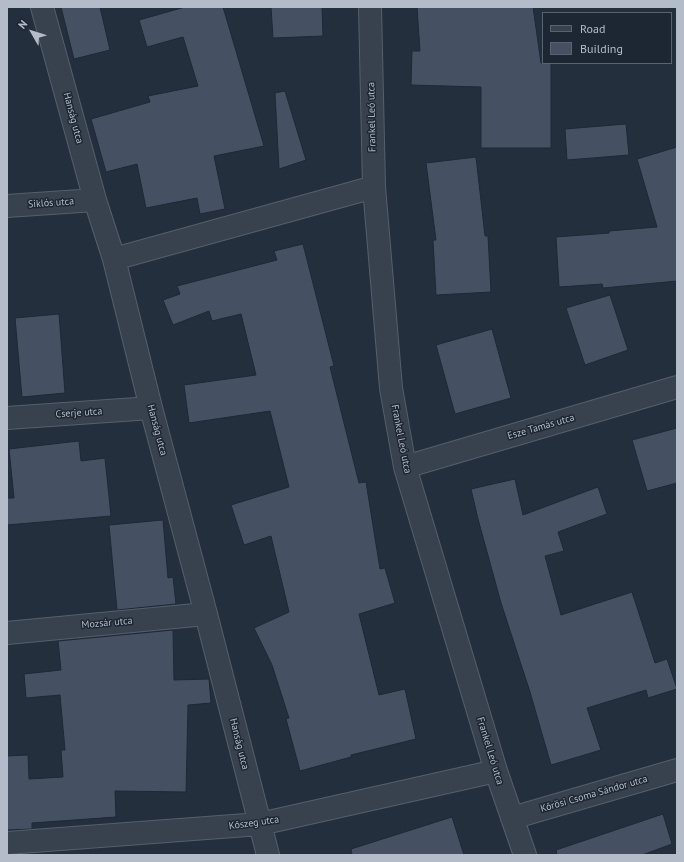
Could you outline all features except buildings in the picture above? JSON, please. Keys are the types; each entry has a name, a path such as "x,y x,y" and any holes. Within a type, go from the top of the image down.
{"street":[{"name":"Hanság utca","path":"42,7 95,200 114,259 151,408 268,855"},
{"name":"Frankel Leó utca","path":"370,7 374,186 391,388 405,467 496,771 525,855"},
{"path":"114,259 374,186"},
{"name":"Siklós utca","path":"7,206 95,200"},
{"name":"Esze Tamás utca","path":"405,467 677,387"},
{"name":"Cserje utca","path":"7,418 151,408"},
{"name":"Mozsár utca","path":"7,633 206,614"},
{"name":"Kőrösi Csoma Sándor utca","path":"512,818 677,770"},
{"name":"Kőszeg utca","path":"7,843 260,824 496,771"}]}
